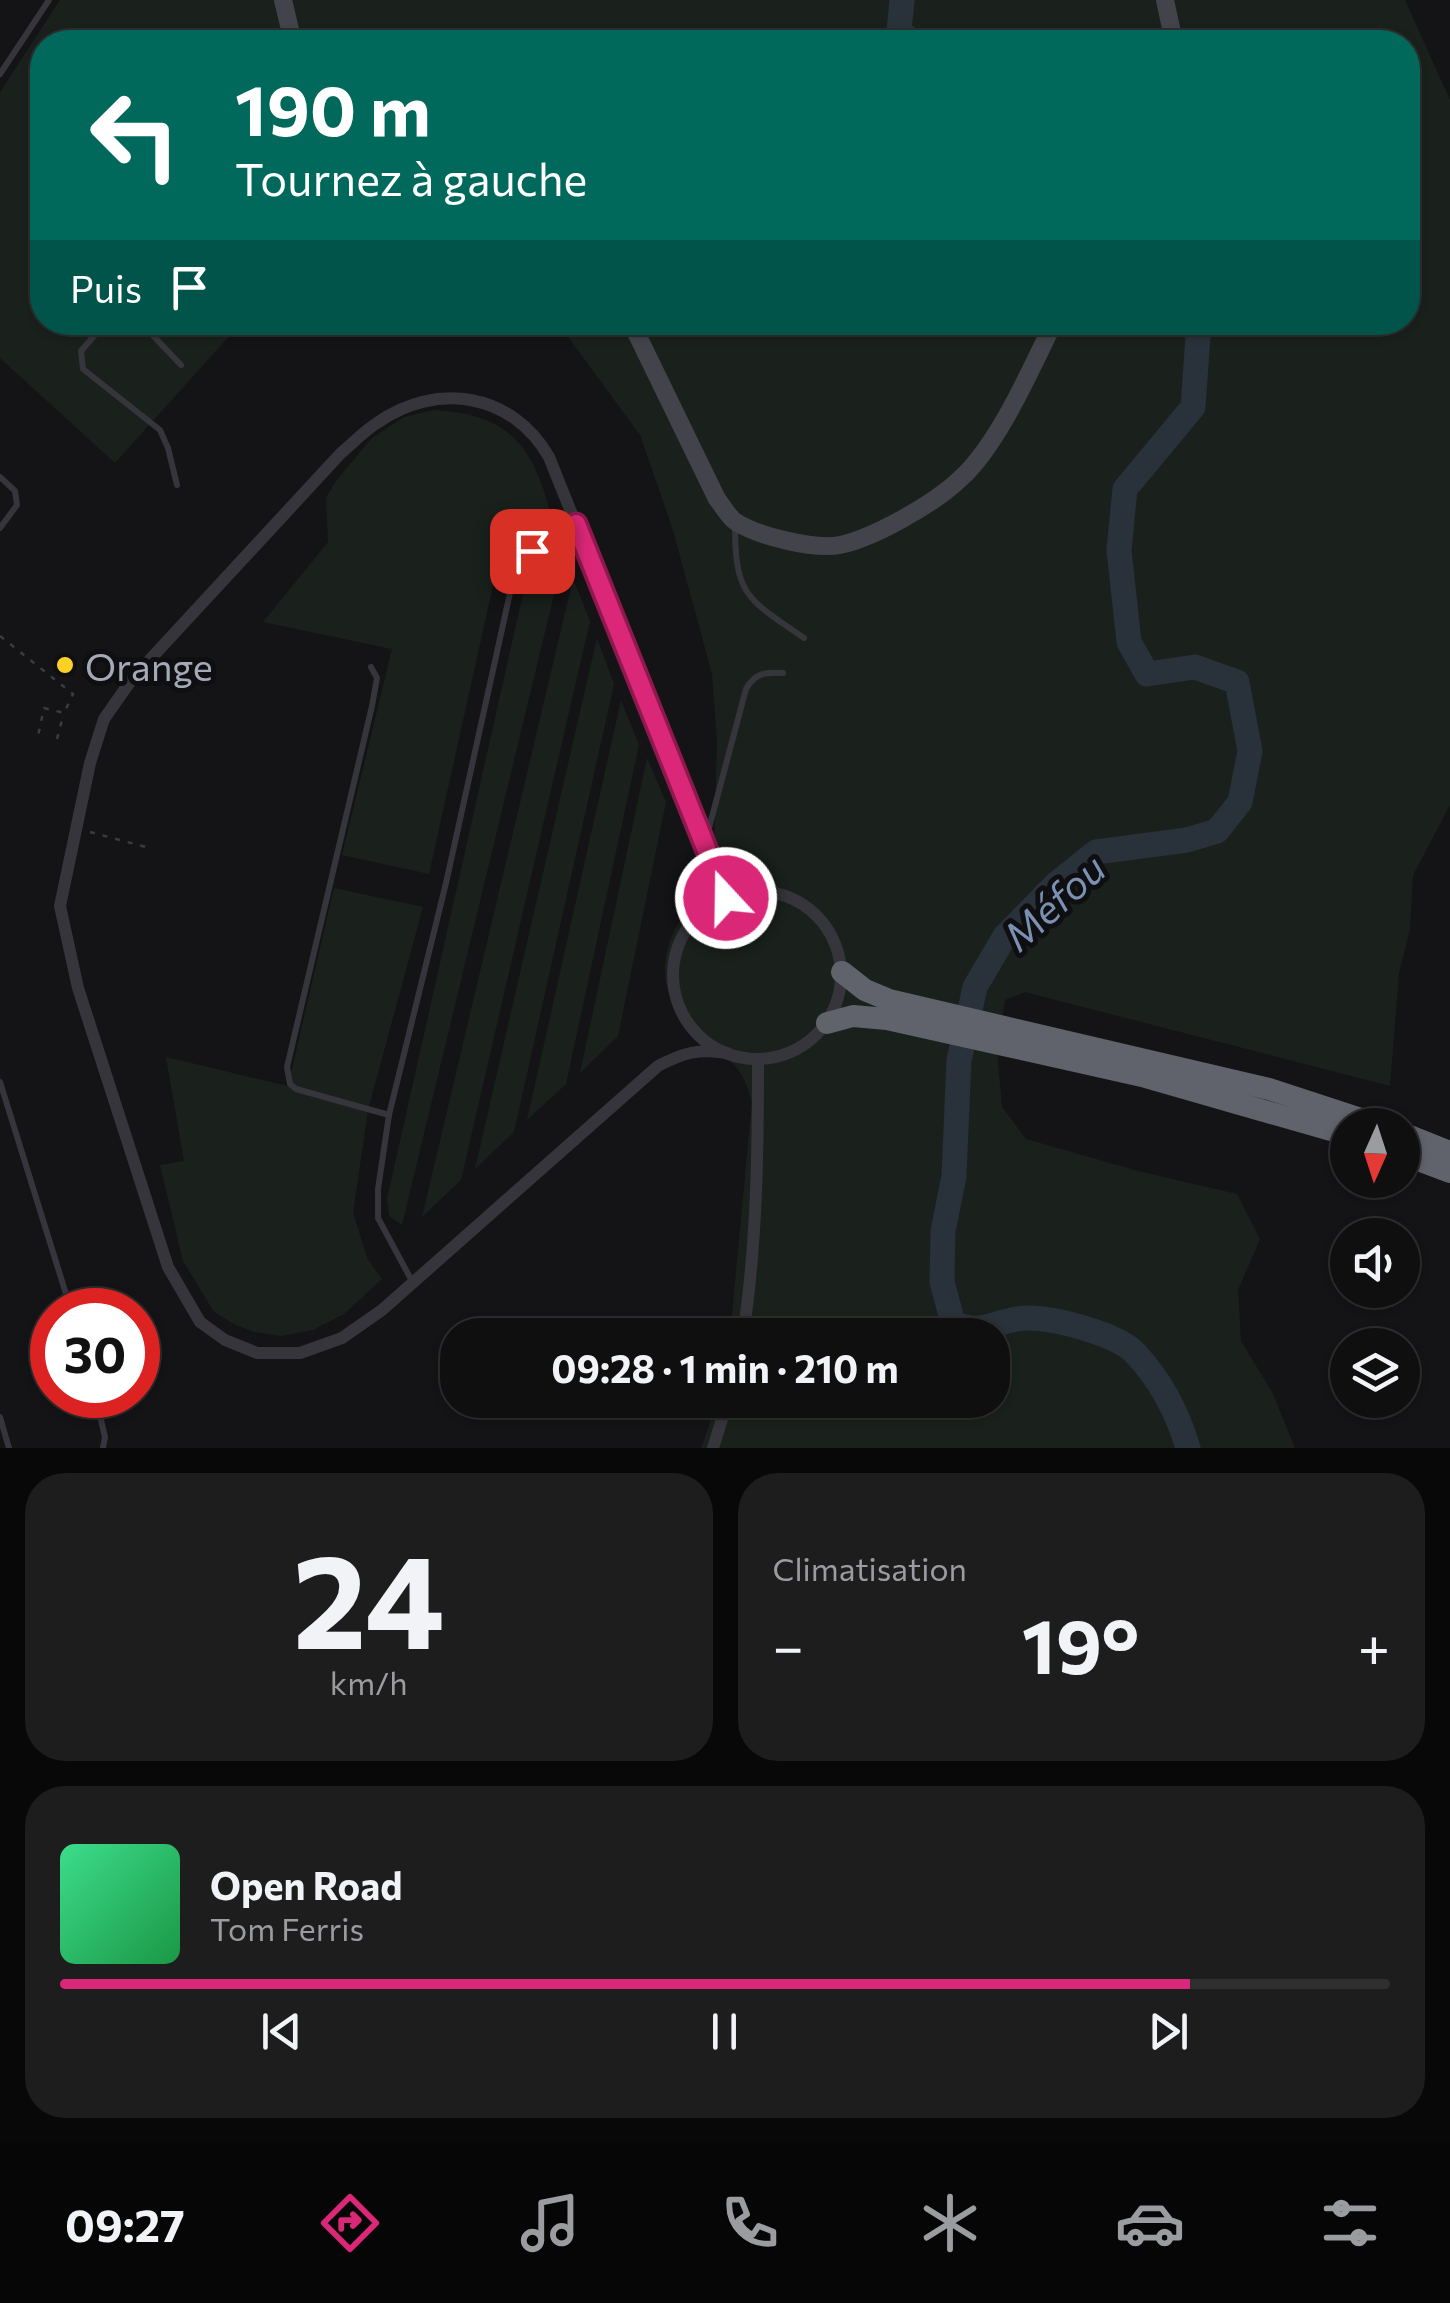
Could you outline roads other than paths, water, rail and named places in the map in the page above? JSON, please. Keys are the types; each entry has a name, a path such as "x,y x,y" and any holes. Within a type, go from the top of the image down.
{"highway":[{"path":"842,972 888,1010"},
{"path":"827,1023 888,1010 1269,1090 1330,1109"},
{"path":"1058,1048 1330,1130"},
{"path":"1420,1140 1450,1152"},
{"path":"1420,1161 1450,1172"}],"main road":[{"path":"283,0 290,30"},
{"path":"1165,0 1171,30"},
{"path":"637,335 717,499 734,522 790,542 838,545 872,533 939,496 961,479 981,455 1047,335"}],"street":[{"path":"726,898 540,440 511,413 489,403 445,397 426,400 377,422 341,453 132,680 104,719 74,827 60,906 78,988 168,1266 200,1322 224,1340 257,1353 300,1354 342,1338 382,1310 658,1066 703,1049 758,1059 804,1045 827,1023 838,999 842,972 838,948 826,926 810,908 788,896 764,891 740,892 726,898 705,909 678,944 673,973 678,1002 692,1028 727,1053"},
{"path":"746,1318 757,1194 758,1059"},
{"path":"713,1448 722,1418"}],"lane":[{"path":"0,74 49,0"},
{"path":"95,335 82,351 83,369 160,430 177,485"},
{"path":"153,335 182,365"},
{"path":"0,478 15,492 16,505 0,528"},
{"path":"734,522 735,562 747,593 804,638"},
{"path":"413,1283 378,1218 378,1189 389,1115 450,865 512,584 532,551 545,539 576,524"},
{"path":"370,667 378,678 287,1067 290,1084 296,1089 389,1115"},
{"path":"705,844 746,689 752,678 766,672 783,673"},
{"path":"0,1082 64,1288"},
{"path":"0,1417 9,1448"},
{"path":"100,1418 103,1448"}],"waterway":[{"name":"Méfou","path":"899,30 902,0"},
{"name":"Méfou","path":"1188,1448 1160,1386 1127,1347 1085,1328 1040,1319 964,1327 953,1323 942,1282 943,1231 954,1176 959,1060 975,987 1005,936 1056,884 1096,852 1187,840 1217,831 1240,802 1250,751 1237,682 1195,667 1147,674 1129,642 1119,550 1125,489 1193,407 1198,335"}],"place":[{"name":"Orange","path":"65,665"}]}
